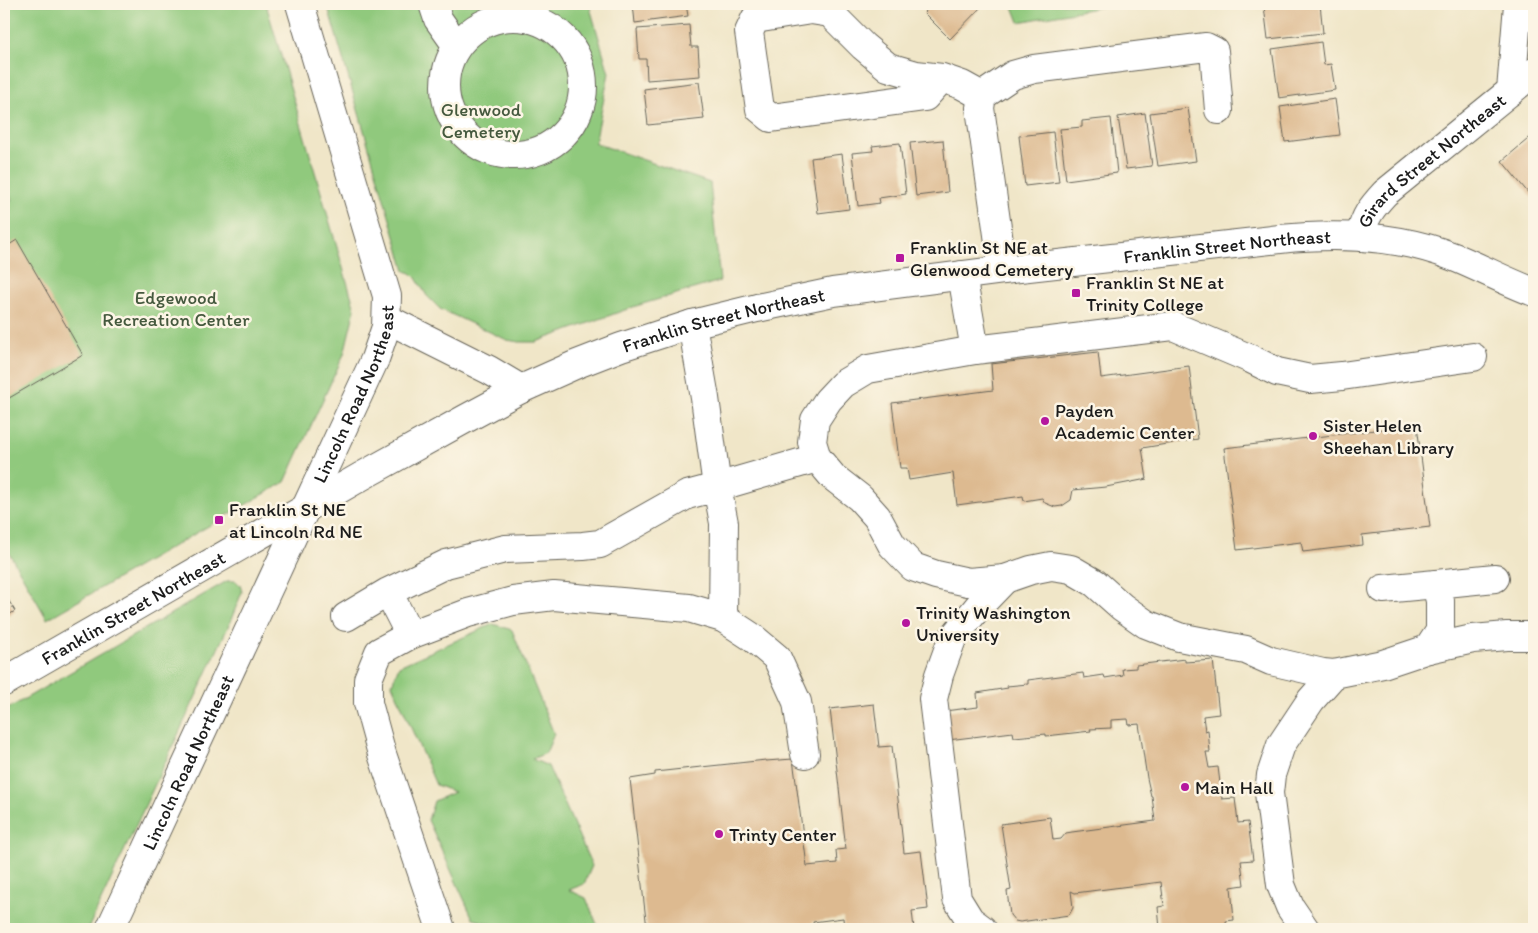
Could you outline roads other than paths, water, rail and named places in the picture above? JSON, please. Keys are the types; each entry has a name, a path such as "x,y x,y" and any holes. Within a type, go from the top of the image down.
{"street":[{"name":"Lincoln Road Northeast","path":"110,929 379,351 387,319 387,296 300,4"},
{"path":"433,4 438,19 457,46"},
{"path":"1511,92 1518,4"},
{"path":"942,78 925,97 771,118 760,109 749,32 755,19 810,10 830,13 863,46 888,66 916,75 942,78 962,85 982,96"},
{"path":"549,14 579,61 584,84 580,108 569,129 552,145 529,154 505,156 482,149 463,135 450,115 444,92 446,68 457,46 471,31 488,21 508,17 529,18 549,14"},
{"path":"1003,270 980,108 982,96 1013,75 1034,69 1206,46 1214,51 1220,110"},
{"name":"Girard Street Northeast","path":"1360,236 1366,217 1385,193 1534,72"},
{"name":"Franklin Street Northeast","path":"4,682 362,476 521,389 577,364 692,324 833,292 1003,270 1320,236 1360,236 1393,240 1433,250 1453,256 1528,294"},
{"path":"962,275 975,350"},
{"path":"387,319 489,370 521,389"},
{"path":"692,324 724,523 723,618"},
{"path":"1473,357 1310,379 1277,372 1252,359 1174,326 975,350 868,369 843,384 828,400 815,420 812,442 817,458 833,477 860,498 872,511 892,545 913,567 936,575 968,582 1005,579 1031,570 1051,566 1071,569 1095,583 1122,607 1146,624 1179,638 1246,650 1271,661 1322,673 1334,674 1382,664 1428,648 1473,639 1534,636"},
{"path":"346,617 388,592 446,564 504,549 600,544 687,495 817,458"},
{"path":"1383,589 1495,578"},
{"path":"982,929 970,920 957,899 934,699 939,675 952,639 978,607 1005,579"},
{"path":"1428,648 1440,631 1440,601 1436,584"},
{"path":"388,592 410,635"},
{"path":"441,929 382,754 368,703 368,679 379,652 410,635 468,613 513,601 554,596 689,608 723,618 752,637 778,658 797,702 805,754"},
{"path":"1305,929 1290,907 1281,885 1268,793 1281,745 1311,700 1334,674"}],"place":[{"name":"Franklin St NE at Glenwood Cemetery","path":"900,258"},
{"name":"Franklin St NE at Trinity College","path":"1076,293"},
{"name":"Payden Academic Center","path":"1045,421"},
{"name":"Sister Helen Sheehan Library","path":"1313,436"},
{"name":"Franklin St NE at Lincoln Rd NE","path":"219,520"},
{"name":"Trinity Washington University","path":"906,623"},
{"name":"Main Hall","path":"1185,787"},
{"name":"Trinty Center","path":"719,834"}],"park label":[{"name":"Glenwood Cemetery","path":"481,120"},
{"name":"Edgewood Recreation Center","path":"176,308"}]}
